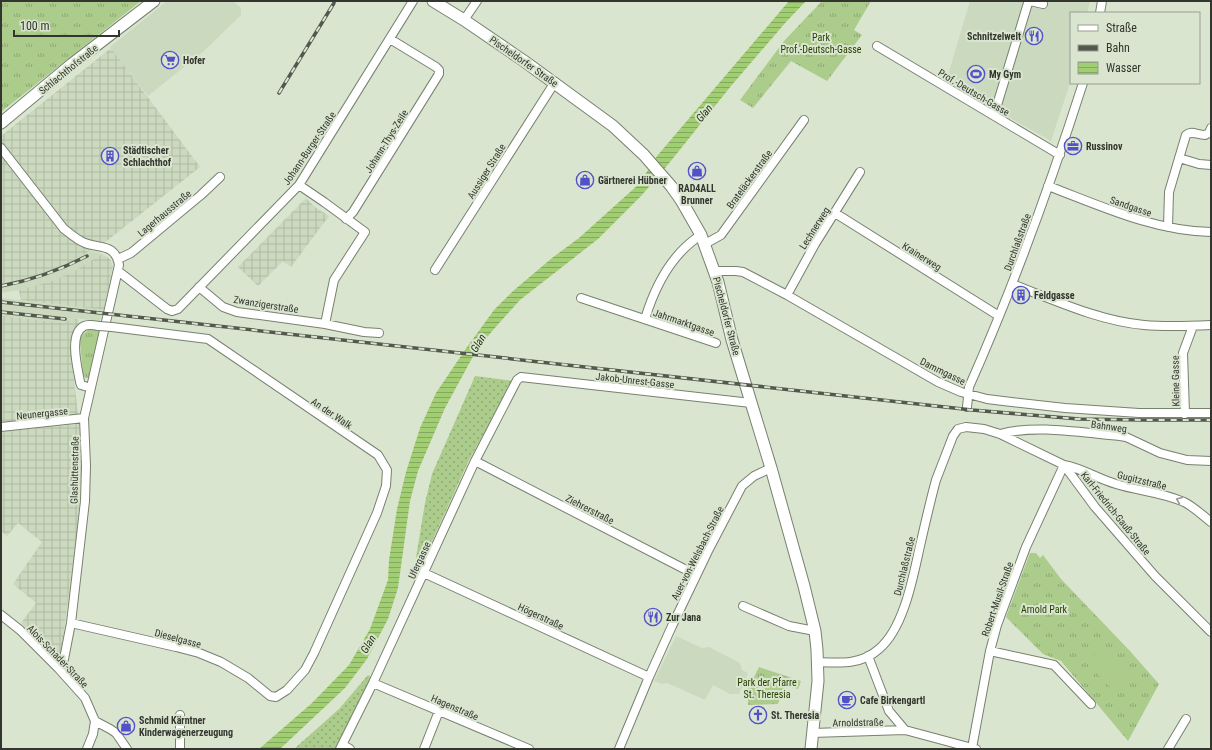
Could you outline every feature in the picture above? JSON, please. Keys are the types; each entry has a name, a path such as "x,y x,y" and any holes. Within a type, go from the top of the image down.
{"main road":[{"name":"Schlachthofstraße","path":"1,123 72,64 154,1"},
{"name":"Pischeldorfer Straße","path":"433,1 464,20 555,82 613,126 644,156 667,182 681,200 703,240 715,271 732,340 771,468 815,631 818,681 810,748"}],"street":[{"name":"Johann-Burger-Straße","path":"198,287 299,185 414,1"},
{"path":"464,20 476,1"},
{"path":"994,115 1028,3 1030,1 1043,4"},
{"path":"1100,12 1102,1"},
{"name":"Johann-Thys-Zeile","path":"346,219 353,212 439,74 436,67 390,39"},
{"name":"Prof.-Deutsch-Gasse","path":"877,46 1060,155"},
{"name":"Aussiger Straße","path":"435,270 555,82"},
{"name":"Durchlaßstraße","path":"967,407 969,387 1012,284 1060,155 1083,84"},
{"name":"Brateläckerstraße","path":"703,240 721,235 804,120"},
{"path":"1168,227 1169,192 1186,135 1193,133 1204,135 1209,133 1211,128"},
{"path":"1,148 64,229 85,243 110,249 118,259 118,271 167,309 172,311 178,309 198,287"},
{"path":"1179,158 1199,164 1211,165"},
{"name":"Lechnerweg","path":"786,295 815,244 860,172"},
{"name":"Lagerhausstraße","path":"118,259 131,253 201,195 220,177"},
{"path":"299,185 365,232 334,280 325,324"},
{"name":"Sandgasse","path":"1048,186 1139,220 1187,231 1211,232"},
{"name":"Krainerweg","path":"835,213 999,316"},
{"name":"Jahrmarktgasse","path":"645,319 654,292 673,261 692,241 703,240"},
{"name":"Glashüttenstraße","path":"59,669 64,659 71,623 85,501 86,466 84,418 118,271"},
{"name":"Dammgasse","path":"715,271 743,272 938,382 968,394 1003,401 1065,408 1185,414 1211,413"},
{"path":"1012,284 1073,308 1112,319 1143,325 1211,325"},
{"name":"Zwanzigerstraße","path":"198,287 223,307 237,312 325,324 364,332 379,333"},
{"name":"Jahrmarktgasse","path":"581,298 716,343"},
{"name":"An der Walk","path":"91,388 81,385 75,346 76,337 80,329 84,326 92,325 112,327 208,340 378,455 387,470 386,486 377,513 314,653 305,670 287,690 276,697 270,696"},
{"name":"Kleine Gasse","path":"1185,414 1183,353 1193,326"},
{"name":"Jakob-Unrest-Gasse","path":"517,380 521,377 751,403"},
{"name":"Ufergasse","path":"344,748 475,461 517,380"},
{"name":"Neunergasse","path":"1,427 84,418"},
{"name":"Durchlaßstraße","path":"818,662 855,662 878,650 887,641 899,620 914,574 941,464 953,436 958,429 966,427"},
{"name":"Karl-Friedrich-Gauß-Straße","path":"966,427 984,429 1000,434 1064,465 1095,507 1155,576 1211,632"},
{"name":"Bahnweg","path":"1000,434 1014,430 1038,429 1120,436 1126,437 1160,453 1187,460 1211,461"},
{"name":"Ziehrerstraße","path":"475,461 696,575"},
{"name":"Gugitzstraße","path":"1064,465 1072,466 1114,484 1171,497 1185,502 1198,510 1211,522"},
{"name":"Robert-Musil-Straße","path":"974,748 990,651 1002,612 1026,547 1064,465"},
{"name":"Auer-von-Welsbach-Straße","path":"619,749 648,677 696,575 742,486 754,476 771,468"},
{"name":"Högerstraße","path":"424,573 648,677"},
{"path":"743,606 789,626 815,631"},
{"name":"Alois-Schader-Straße","path":"1,615 20,630 59,669 85,698 95,721"},
{"name":"Dieselgasse","path":"71,623 176,647 221,662 234,668 270,696"},
{"path":"990,651 1058,667 1091,704"},
{"name":"Arnoldstraße","path":"868,656 889,711 905,730"},
{"name":"Hagenstraße","path":"373,683 526,748"},
{"path":"424,749 439,711"},
{"path":"180,715 180,749"},
{"path":"1168,749 1186,720"},
{"path":"87,749 93,734 95,721 116,734 127,749"},
{"name":"Arnoldstraße","path":"812,733 905,730 974,748"}],"shaded area":[{"path":"167,1 233,1 241,8 241,15 204,51 148,96 110,47"},
{"path":"970,1 1090,1 1087,12 1070,12 1070,83 1051,141 946,82"},
{"path":"111,48 200,167 108,240 78,258 61,267 29,278 1,284 1,136"},
{"path":"306,198 315,207 329,216 291,267 283,261 258,286 238,267"},
{"path":"90,251 102,254 71,273 51,281 19,290 1,293 1,284 29,278 61,267"},
{"path":"102,254 110,259 113,266 104,310 21,300 19,290 51,281 71,273"},
{"path":"1,298 103,310 100,321 71,318 65,323 1,316"},
{"path":"1,316 65,323 71,318 78,319 80,325 73,333 70,344 78,415 1,422"},
{"path":"79,424 81,472 78,523 61,654 56,657 53,656 21,623 36,603 13,584 42,542 18,523 7,536 1,531 1,433"},
{"path":"676,636 702,648 709,647 740,663 742,670 748,673 739,694 730,694 713,685 705,700 667,683 662,684 654,681"}],"green space":[{"path":"1,1 141,1 1,112"},
{"name":"Park Prof.-Deutsch-Gasse","path":"822,1 871,1 854,30 862,35 827,81 791,61 753,108 740,100 784,41"},
{"path":"88,330 100,331 90,376 85,378 83,374 80,340 83,334"},
{"path":"475,376 513,381 469,460 418,572 414,570 425,503 432,474"},
{"name":"Arnold Park","path":"1030,553 1036,553 1040,558 1043,555 1061,579 1129,650 1159,684 1128,741 1061,661 1043,654 1006,617"},
{"path":"1101,649 1131,680 1117,694 1086,662"},
{"name":"Park der Pfarre St. Theresia","path":"759,667 801,681 798,689 785,685 778,704 748,705 748,700 744,697"},
{"path":"368,675 371,677 341,740 335,749 294,749 339,709"}],"water":[{"name":"Glan","path":"789,1 806,1 731,86 641,196 598,239 520,300 476,351 445,408 418,471 410,501 398,588 388,619 367,659 345,688 280,749 259,749 312,703 349,665 370,629 388,580 389,560 397,509 406,472 420,428 436,393 465,350 494,310 513,291 552,258 579,238 639,184 657,156"}],"railway":[{"path":"279,93 334,3"},
{"path":"1,286 24,281 45,274 87,256"},
{"path":"1,302 972,410 1079,419 1211,420"},
{"path":"1,312 65,319"}],"place":[{"name":"Schnitzelwelt","path":"1034,36"},
{"name":"Hofer","path":"170,60"},
{"name":"My Gym","path":"976,74"},
{"name":"Russinov","path":"1073,146"},
{"name":"Städtischer Schlachthof","path":"110,156"},
{"name":"RAD4ALL Brunner","path":"697,171"},
{"name":"Gärtnerei Hübner","path":"585,180"},
{"name":"Feldgasse","path":"1021,295"},
{"name":"Zur Jana","path":"653,617"},
{"name":"Cafe Birkengartl","path":"847,700"},
{"name":"St. Theresia","path":"758,715"},
{"name":"Schmid Kärntner Kinderwagenerzeugung","path":"126,726"}]}
